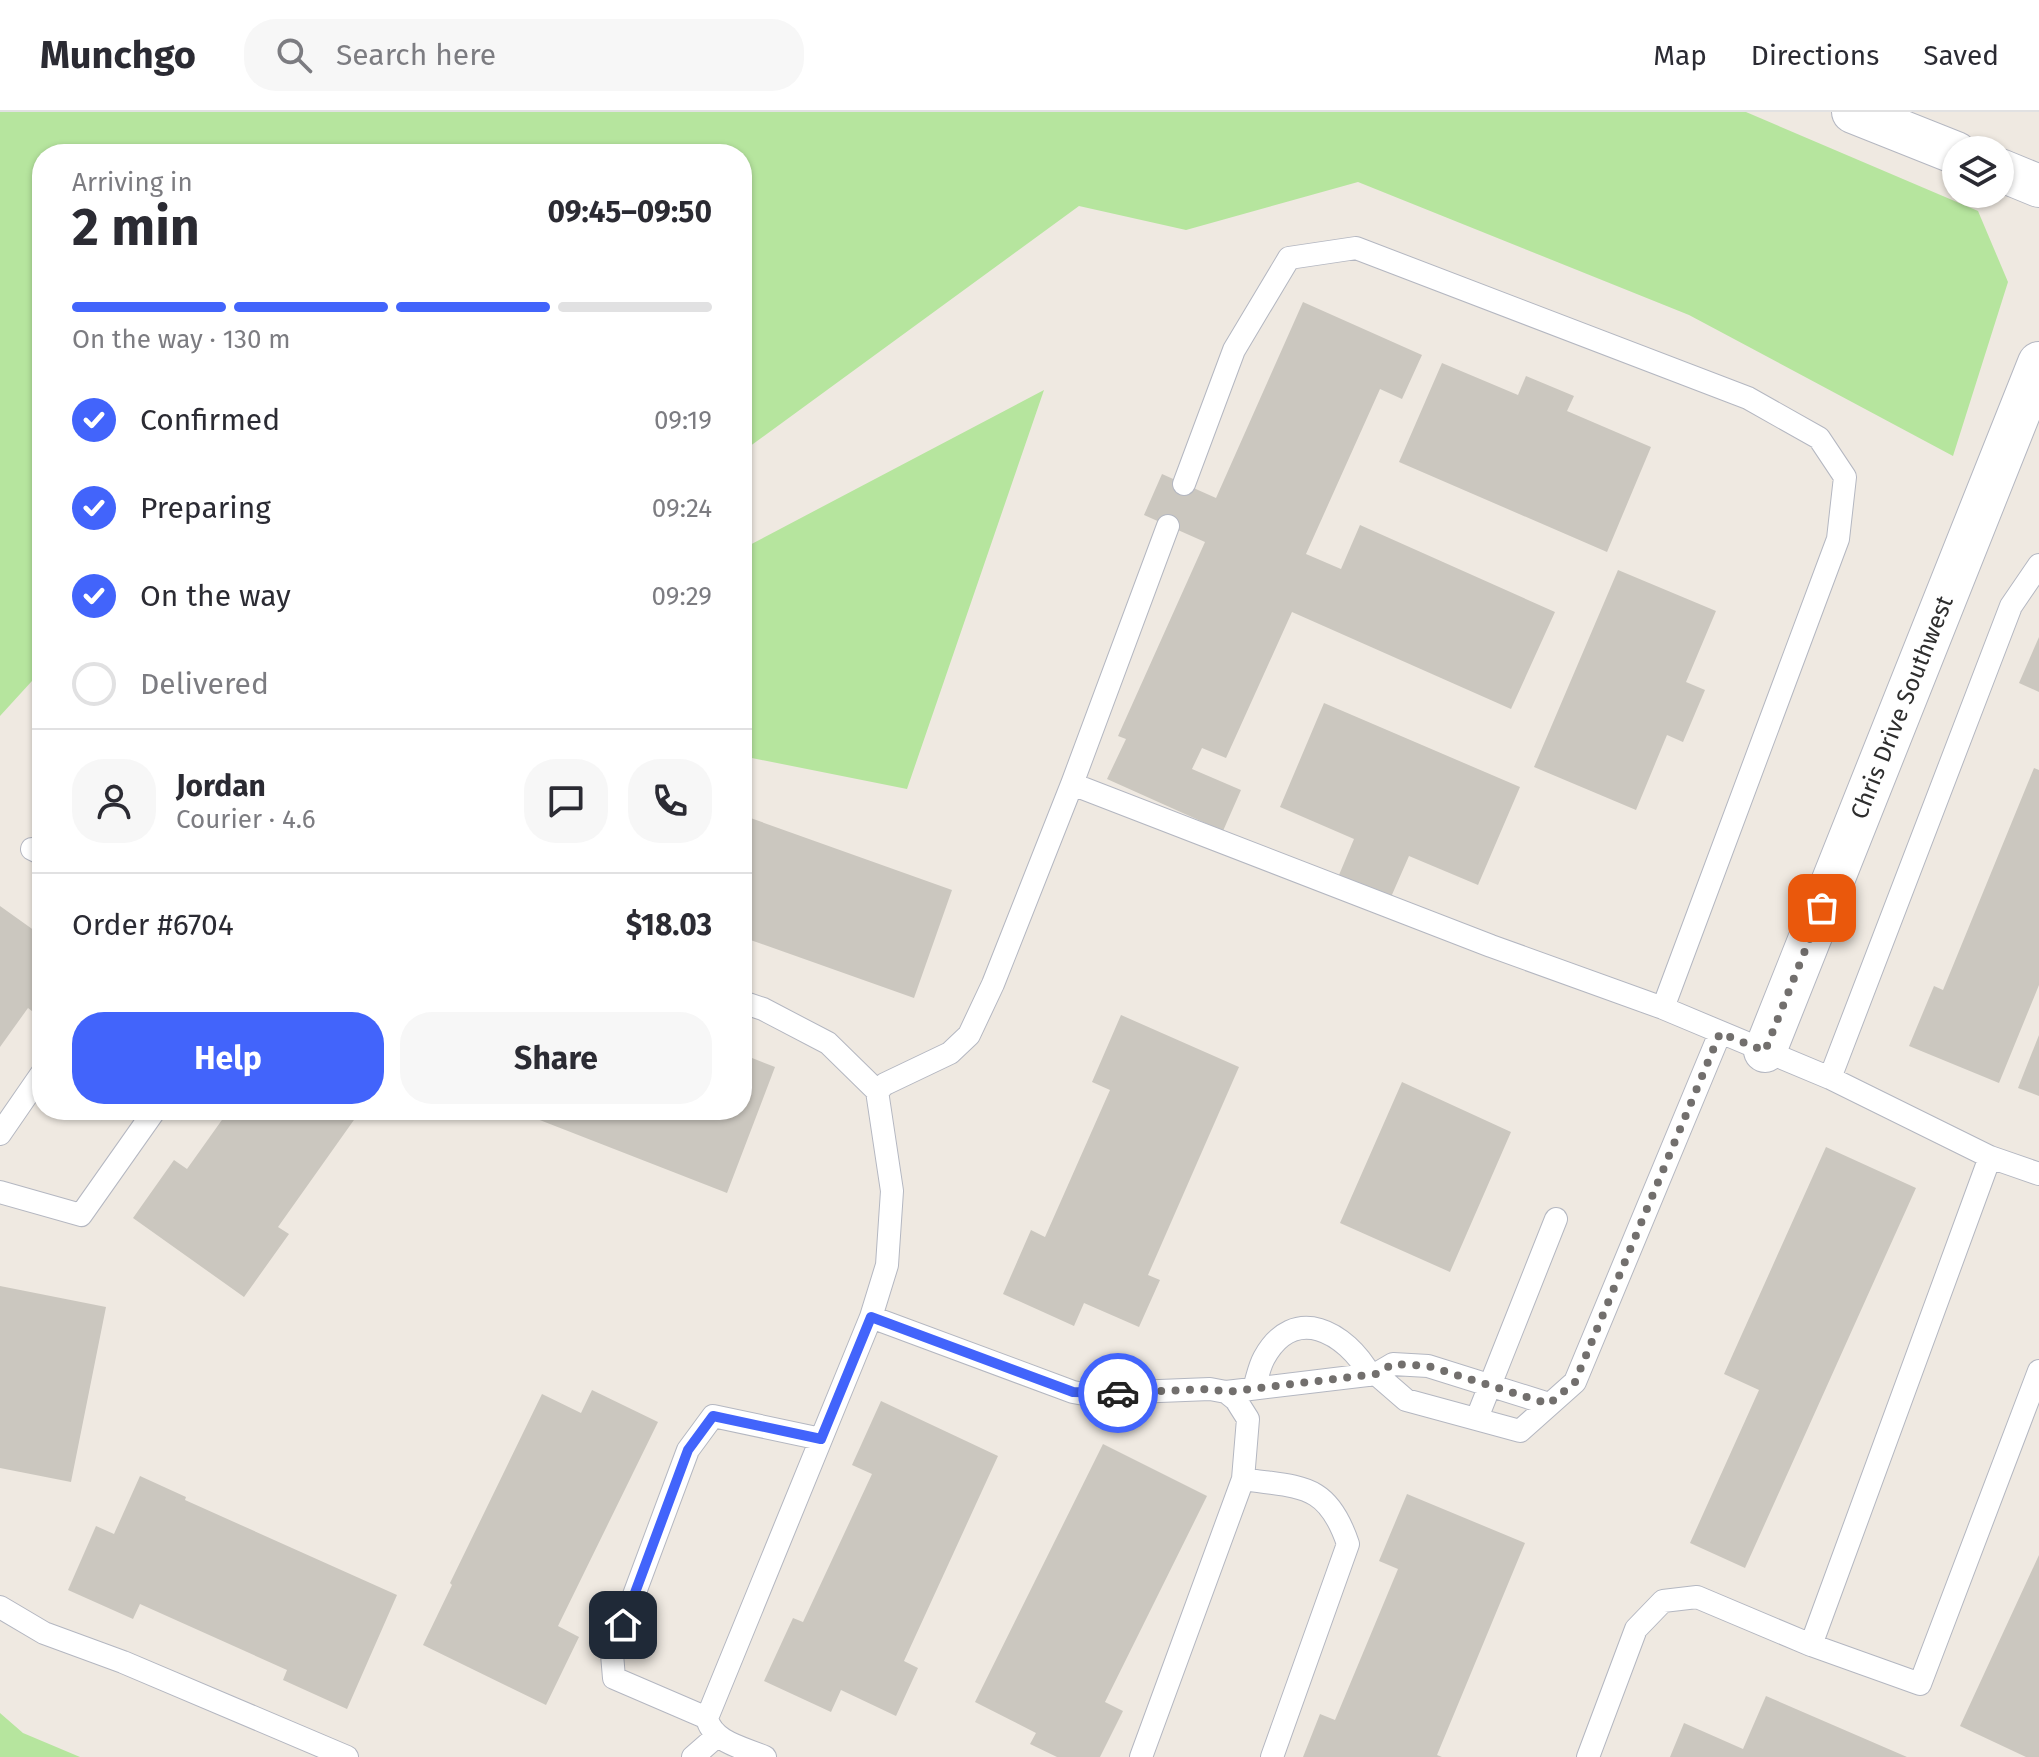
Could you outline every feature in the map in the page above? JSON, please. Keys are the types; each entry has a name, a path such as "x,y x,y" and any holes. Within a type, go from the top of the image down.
{"street":[{"path":"1853,112 1942,147"},
{"path":"2014,176 2039,186"},
{"name":"Chris Drive Southwest","path":"1765,1051 2039,363"}],"lane":[{"path":"1184,484 1234,350 1289,258 1356,248 1748,398 1819,438 1845,477 1838,539 1663,1008"},
{"path":"877,1091 885,1084 950,1053 969,1035 993,984 1072,784 1168,526"},
{"path":"1830,1078 2011,606 2039,565"},
{"path":"1072,784 1491,946 1663,1008 1830,1078 1990,1157 2039,1174"},
{"path":"693,1757 712,1727 821,1439 871,1317 887,1265 892,1191 877,1091 828,1043 752,1005"},
{"path":"1254,1388 1263,1360 1275,1343 1288,1333 1309,1327 1336,1335 1373,1375 1406,1400 1520,1431 1575,1382 1720,1033"},
{"path":"0,1134 32,1088"},
{"path":"0,1192 81,1215 148,1120"},
{"path":"1811,1645 1990,1157"},
{"path":"1477,1418 1556,1219"},
{"path":"871,1317 1084,1394 1210,1389 1226,1392 1373,1375 1393,1364 1428,1366 1549,1404"},
{"path":"1588,1757 1636,1629 1663,1601 1697,1597 1811,1645 1920,1684 2039,1371"},
{"path":"1141,1757 1243,1479 1248,1419 1236,1400 1226,1392"},
{"path":"765,1757 614,1678 612,1654 688,1450 713,1416 821,1439"},
{"path":"1243,1479 1311,1489 1339,1518 1348,1544 1272,1757"},
{"path":"0,1607 44,1633 123,1662 347,1757"}],"green space":[{"path":"0,112 1746,112 1942,196 1942,208 1971,208 1978,211 2008,282 1953,456 1689,315 1358,182 1186,230 1079,206 752,445 752,144 32,144 32,681 0,716"},
{"path":"1044,390 907,789 752,758 752,544"},
{"path":"0,1713 23,1733 80,1757 0,1757"}],"building":[{"path":"1303,302 1422,355 1402,399 1380,389 1306,554 1341,569 1360,525 1555,612 1511,709 1292,612 1226,758 1202,748 1192,769 1241,790 1223,831 1107,779 1126,739 1118,736 1205,542 1144,515 1162,474 1216,498"},
{"path":"1442,363 1518,395 1526,376 1574,396 1567,411 1651,447 1607,552 1399,462"},
{"path":"1618,570 1716,611 1686,682 1705,690 1683,742 1667,735 1636,810 1534,767"},
{"path":"2039,637 2039,692 2019,683"},
{"path":"1324,703 1520,787 1478,885 1409,856 1391,897 1339,875 1354,839 1280,807"},
{"path":"2034,768 2039,770 2039,985 1999,1083 1909,1046 1934,986 1943,990"},
{"path":"752,819 952,890 914,998 752,941"},
{"path":"0,906 32,929 32,1011 28,1008 0,1047"},
{"path":"1121,1015 1239,1067 1148,1275 1160,1280 1139,1327 1084,1303 1074,1326 1003,1294 1031,1230 1045,1237 1110,1090 1092,1082"},
{"path":"2039,1035 2039,1096 2018,1088"},
{"path":"752,1058 775,1067 727,1193 540,1120 752,1120"},
{"path":"1402,1082 1511,1132 1450,1272 1340,1223"},
{"path":"222,1120 354,1120 278,1227 289,1234 244,1297 133,1218 174,1160 187,1169"},
{"path":"1826,1147 1916,1188 1745,1568 1690,1543 1759,1390 1724,1374"},
{"path":"0,1286 106,1307 71,1482 0,1468"},
{"path":"592,1390 658,1422 558,1626 579,1637 546,1705 423,1645 542,1394 581,1413"},
{"path":"881,1401 998,1456 904,1661 918,1668 896,1716 841,1690 831,1712 764,1681 793,1618 803,1622 872,1474 852,1465"},
{"path":"1103,1444 1207,1496 1105,1702 1123,1711 1100,1757 1057,1757 1030,1744 1036,1733 975,1702"},
{"path":"140,1476 186,1497 185,1500 397,1595 347,1709 283,1680 287,1670 140,1604 133,1619 68,1590 96,1526 114,1534"},
{"path":"1407,1494 1525,1543 1437,1755 1442,1757 1303,1757 1320,1714 1335,1720 1398,1569 1379,1561"},
{"path":"2039,1555 2039,1757 2026,1757 1960,1726"},
{"path":"1766,1696 1907,1757 1670,1757 1684,1723 1743,1749"}],"way so far":[{"path":"1118,1393 1210,1389 1226,1392 1376,1374 1393,1364 1428,1366 1549,1404 1575,1382 1720,1033 1765,1051 1822,908"}],"route":[{"path":"623,1625 688,1450 713,1416 821,1439 871,1317 1073,1392 1118,1393"}]}
